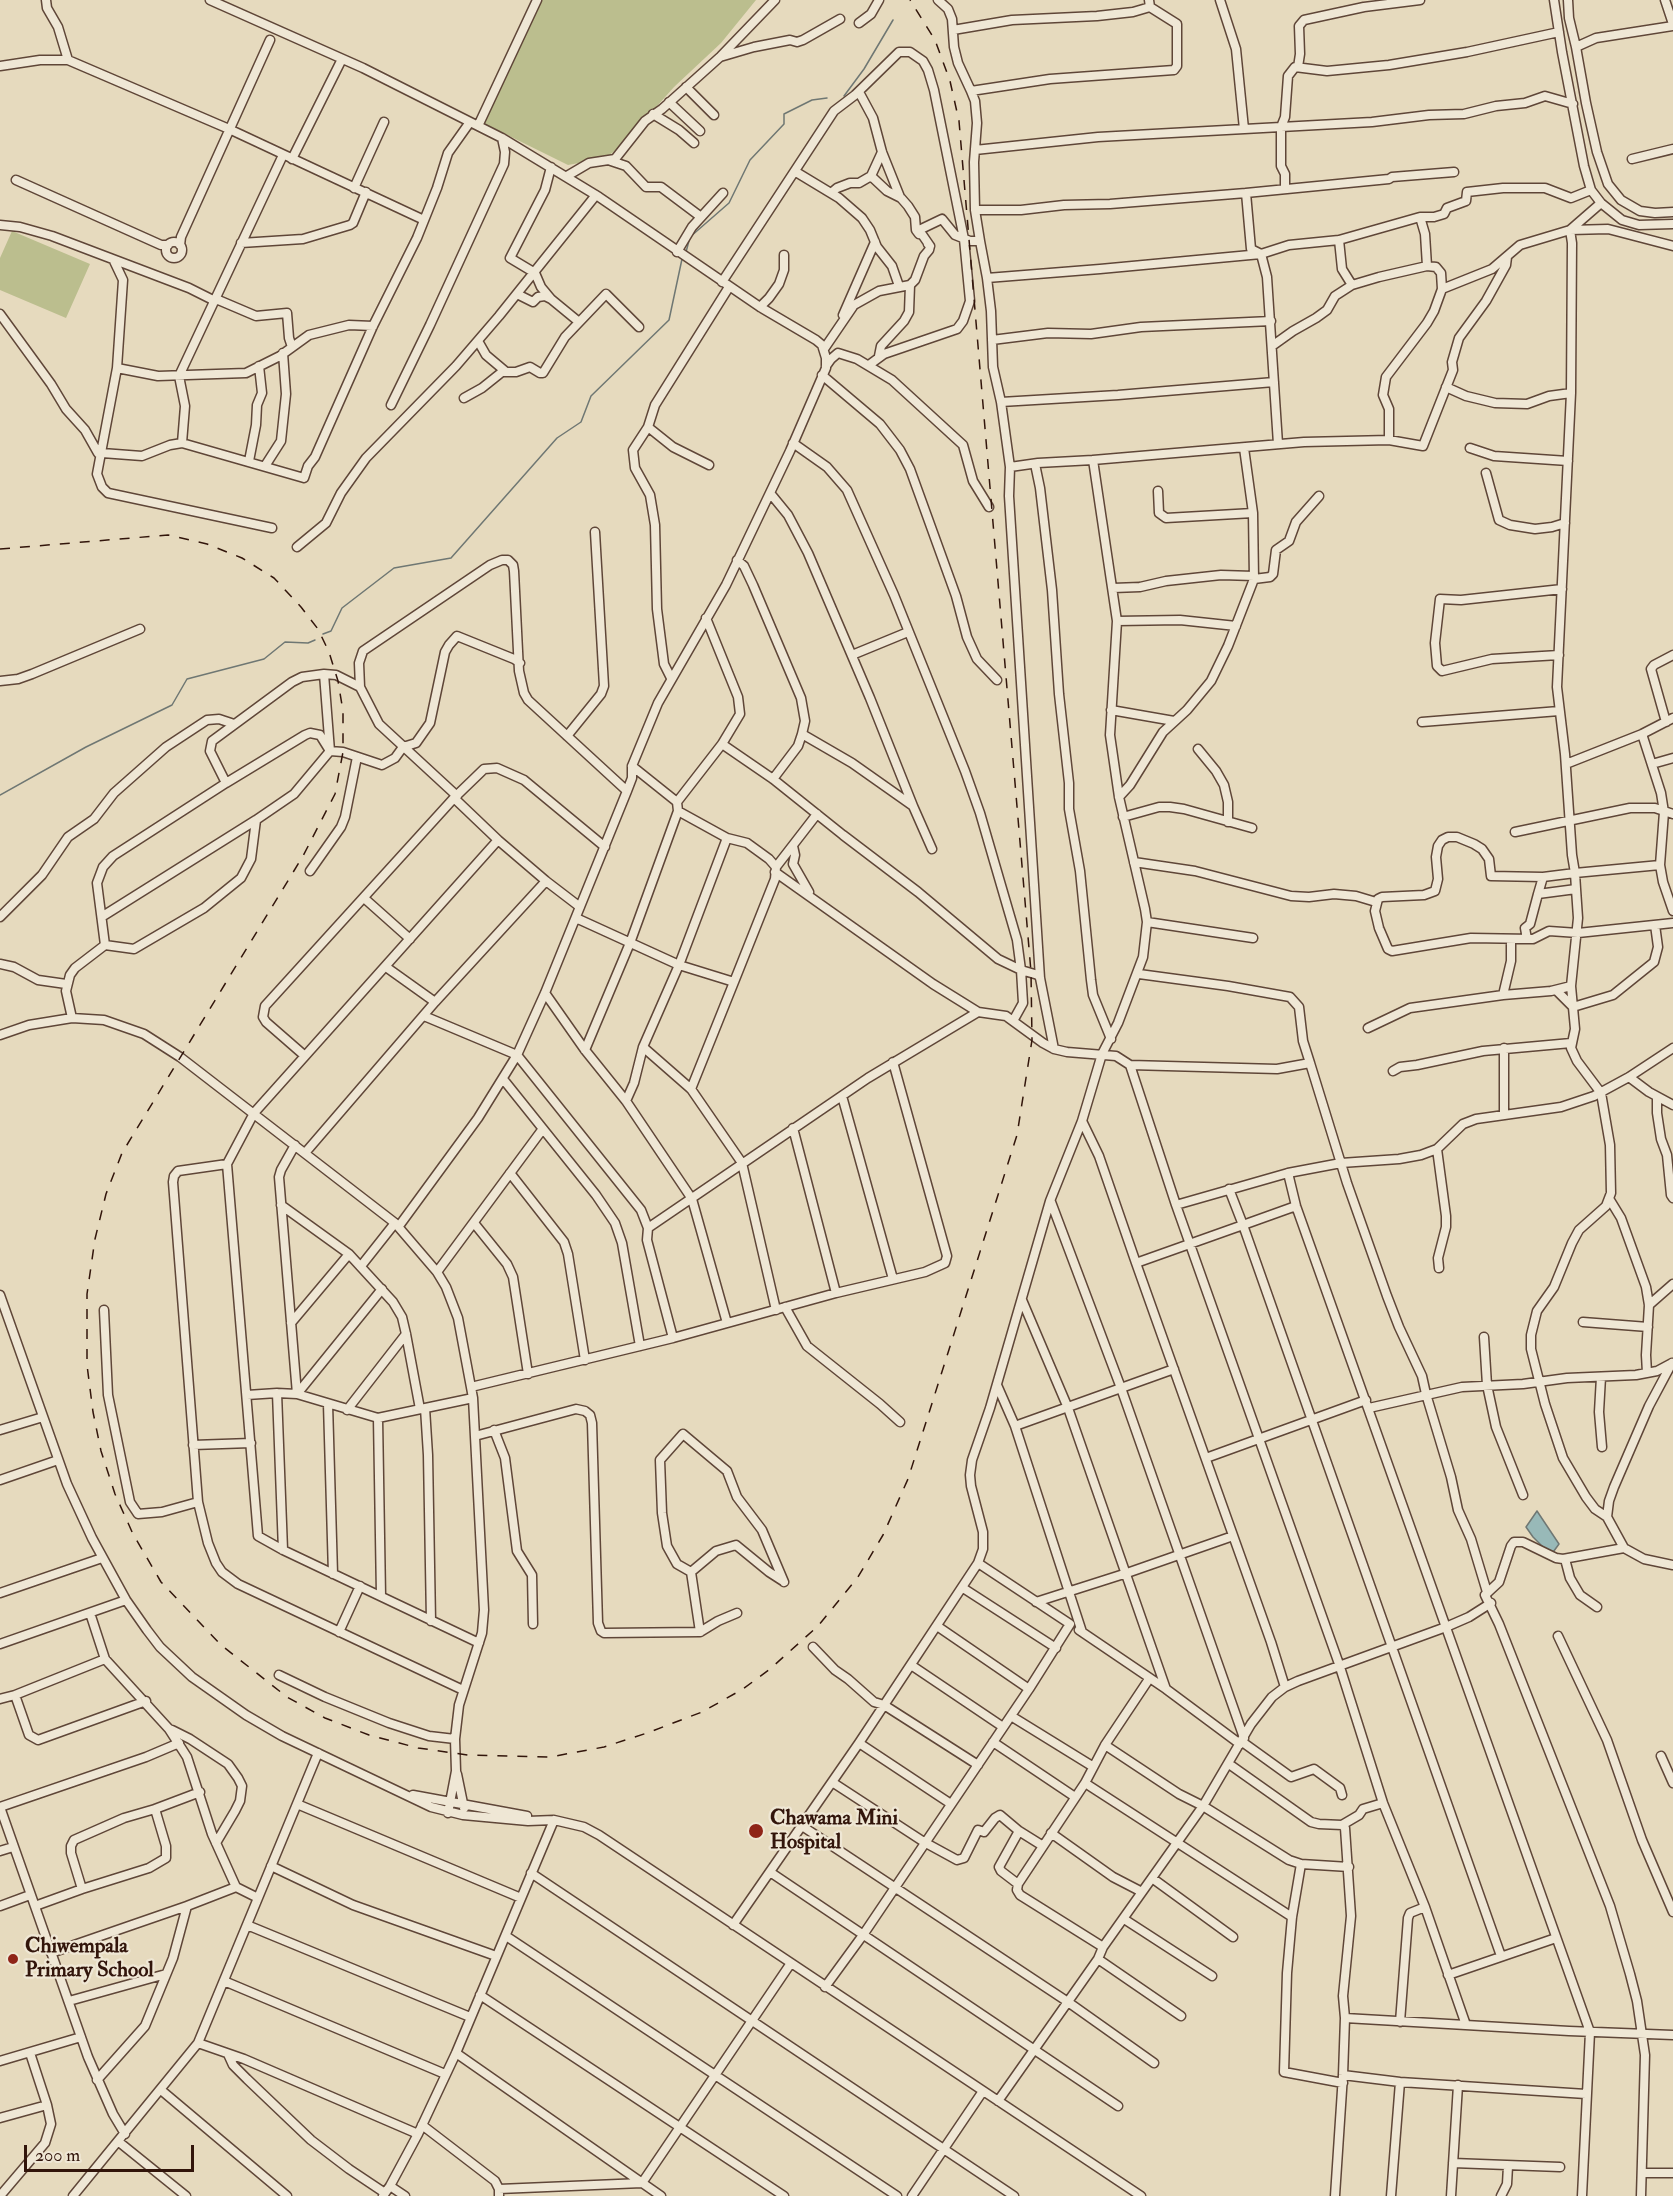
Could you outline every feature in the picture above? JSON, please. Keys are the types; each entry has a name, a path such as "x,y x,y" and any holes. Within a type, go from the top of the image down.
{"street":[{"path":"46,0 68,60"},
{"path":"210,0 342,59 474,124 567,176 759,307 816,340 824,350 826,358 824,371"},
{"path":"100,453 142,456 170,445 182,443 304,478 424,220 448,153 474,124 537,0"},
{"path":"611,161 618,156 645,121 720,57 775,0"},
{"path":"859,23 871,14 879,0"},
{"path":"938,0 948,9 958,63 971,91 976,109 975,210 987,278 993,367 1011,467 1009,496 1040,978 1054,1049"},
{"path":"1220,0 1236,49 1244,129"},
{"path":"1298,67 1299,26 1304,20 1420,0"},
{"path":"1554,0 1584,166 1591,189 1601,203 1622,220 1639,225 1673,224"},
{"path":"1568,0 1569,18 1595,142 1608,184 1621,200 1640,211 1673,212"},
{"path":"1576,47 1596,38 1673,25 1665,0"},
{"path":"953,30 1012,20 1076,18 1133,12 1150,3 1177,24 1177,66 1174,70 1050,79 971,91"},
{"path":"720,57 754,47 790,40 797,42 840,19"},
{"path":"1285,188 1285,174 1281,166 1281,127 1285,117 1288,76 1295,67 1327,71 1389,65 1467,52 1559,32"},
{"path":"16,180 171,244 230,129 270,40"},
{"path":"671,678 664,664 658,618 655,529 650,495 636,468 633,458 635,447 648,427 655,405 726,285 834,111 859,92 899,52 910,52 923,62 928,70 938,109 964,239 970,301 961,326 879,356 869,365"},
{"path":"182,443 184,406 179,376 241,243 342,59"},
{"path":"0,66 40,60 68,60 230,129 424,220"},
{"path":"686,87 714,115"},
{"path":"859,92 873,118 882,152 901,198 915,216 916,230 930,246"},
{"path":"975,150 1098,137 1372,122 1429,115 1464,114 1496,106 1525,103 1545,96 1573,104"},
{"path":"669,102 700,131"},
{"path":"653,114 679,130 694,143"},
{"path":"354,188 384,122"},
{"path":"391,405 504,164 506,152 502,138"},
{"path":"1632,159 1673,149"},
{"path":"831,193 837,188 850,183 859,183 871,176 882,152"},
{"path":"567,176 589,163 611,161 626,166 646,187 661,187 701,217"},
{"path":"551,167 545,190 511,254 512,260 535,273 541,287 551,299 579,322"},
{"path":"796,172 851,206 862,218 892,266 899,286"},
{"path":"975,210 1021,210 1064,205 1110,204 1334,185 1454,172"},
{"path":"871,176 887,190 901,198"},
{"path":"987,278 1261,254 1289,245 1339,240 1420,217 1444,214 1447,208 1466,201 1467,192 1503,188 1545,188 1571,198 1591,189"},
{"path":"241,243 308,238 353,224 366,192"},
{"path":"679,252 689,231 723,193"},
{"path":"1246,193 1251,249 1261,254 1267,277 1278,444"},
{"path":"297,547 326,523 341,493 366,458 456,366 518,294 596,195"},
{"path":"1569,230 1601,203"},
{"path":"1420,217 1425,234 1427,266"},
{"path":"930,246 919,230 942,219 955,235 980,241"},
{"path":"0,225 35,230 256,316 287,313 292,347"},
{"path":"1442,289 1482,274 1501,262 1520,245 1569,230 1608,229 1673,246"},
{"path":"1569,230 1572,243 1571,393 1557,687 1566,764 1578,933 1571,986 1575,1035 1571,1043 1573,1054 1601,1093 1611,1156 1610,1200 1635,1253 1646,1287 1647,1373"},
{"path":"1339,240 1342,269 1352,285"},
{"path":"839,327 858,277 875,242"},
{"path":"824,350 854,305 884,289 910,285 915,280 930,246"},
{"path":"759,307 779,284 784,270 784,255"},
{"path":"1011,467 1278,444 1389,440 1423,446 1453,370 1452,362 1459,338 1486,301 1506,265 1506,257"},
{"path":"114,261 123,280 117,368 97,469 98,479 108,493 272,528"},
{"path":"1272,346 1327,310 1335,296 1352,285 1427,266 1440,269 1442,289 1428,322 1386,376 1383,395 1389,409 1389,440"},
{"path":"879,356 881,346 904,321 909,312 910,285"},
{"path":"518,294 533,302 538,297 544,296 551,299"},
{"path":"464,398 482,388 498,373 516,372 530,367 540,373 543,372 561,342 606,294 639,327"},
{"path":"0,314 51,384 66,409 85,430 100,453"},
{"path":"992,340 1048,333 1091,334 1141,327 1271,321"},
{"path":"117,368 145,375 240,374 283,353 309,335 339,326 360,324 373,326"},
{"path":"478,340 486,355 505,371"},
{"path":"824,350 857,358 892,380 963,445 973,481 988,507"},
{"path":"265,466 281,441 286,394 283,353"},
{"path":"361,1266 397,1225 471,1127 517,1055 545,993 627,791 632,778 632,766 658,703 726,585 824,371 831,359 838,353"},
{"path":"249,461 256,425 257,405 262,393 259,366"},
{"path":"824,371 880,424 900,450 910,469 948,575 967,637 977,659 997,680"},
{"path":"1001,402 1274,382"},
{"path":"1446,387 1466,396 1495,404 1527,405 1549,396 1571,393"},
{"path":"648,427 674,447 709,465"},
{"path":"793,443 827,467 847,490 894,595 965,771 980,813 1017,940 1022,970 1023,1003 1013,1021"},
{"path":"1119,797 1130,785 1163,732 1199,697 1211,681 1236,626 1254,578 1253,513 1244,448"},
{"path":"1470,448 1494,456 1568,461"},
{"path":"733,1925 859,1743 978,1563 983,1549 983,1532 971,1486 972,1460 997,1385 1050,1201 1082,1120 1102,1054 1111,1039 1139,974 1147,922 1119,797 1110,735 1117,621 1093,460"},
{"path":"1035,465 1052,590 1069,783 1069,809 1080,871 1090,980 1093,995 1111,1039"},
{"path":"1486,473 1500,520 1510,525 1535,529 1552,528 1565,523"},
{"path":"1158,491 1160,513 1166,518 1253,513"},
{"path":"770,493 781,504 803,544 852,655 932,849"},
{"path":"1113,588 1140,587 1166,581 1221,575 1270,577 1273,574 1276,550 1289,541 1296,522 1319,496"},
{"path":"567,736 604,686 595,532"},
{"path":"580,907 498,840 374,718 360,687 359,663 363,651 481,571 502,560 511,562 520,682 528,700 627,791"},
{"path":"738,560 744,566 753,585 801,698 805,721 798,746 773,779"},
{"path":"1559,655 1492,659 1442,671 1437,666 1435,643 1440,599 1461,600 1562,589"},
{"path":"585,1050 630,943 678,806 722,744 740,714 740,705 706,618"},
{"path":"1117,621 1180,620 1236,626"},
{"path":"0,681 18,679 32,674 140,629"},
{"path":"852,655 908,632"},
{"path":"105,945 97,883 103,867 123,848 310,733 320,735 330,751 378,764 386,764 395,758 403,747 416,742 430,723 445,652 454,638 461,637 520,663"},
{"path":"1566,764 1642,734 1669,720 1651,669 1673,655"},
{"path":"226,783 210,751 212,741 292,682 302,677 324,674 336,675 360,687"},
{"path":"103,916 294,794 330,751 324,674"},
{"path":"1112,710 1174,721"},
{"path":"1422,722 1559,711"},
{"path":"0,917 42,875 68,837 94,819 114,793 166,747 207,720 219,719 234,724"},
{"path":"802,734 852,763 913,806"},
{"path":"1642,734 1668,813 1663,829 1660,865 1669,886 1673,911"},
{"path":"722,744 773,779 918,891 998,959 1038,975 1040,978"},
{"path":"1198,749 1224,785 1228,822"},
{"path":"310,871 345,817 357,757"},
{"path":"1652,764 1673,758"},
{"path":"632,766 678,806 727,838 747,843 769,859 775,869 814,901 933,984 978,1012 1006,1016 1054,1049 1122,1058 1130,1065 1176,1205 1339,1664 1383,1803 1425,1907 1466,2025"},
{"path":"305,1056 266,1022 263,1017 265,1005 484,769 490,767 506,770 524,780 604,847"},
{"path":"1124,817 1159,807 1184,809 1252,828"},
{"path":"1515,832 1630,808 1650,807 1668,813"},
{"path":"691,1089 776,879 775,869 817,814"},
{"path":"72,1018 66,984 75,968 105,945 134,949 204,908 231,887 241,878 251,859 256,820"},
{"path":"1663,829 1673,824"},
{"path":"1527,939 1482,936 1390,951 1378,928 1376,902 1382,897 1424,895 1435,891 1438,879 1436,857 1438,846 1448,837 1457,837 1482,849 1489,859 1491,876 1543,877 1660,865"},
{"path":"626,1101 634,1083 644,1047 679,965 727,838"},
{"path":"479,1643 282,1550 258,1536 227,1164 254,1113 498,840"},
{"path":"793,846 795,855 793,864 814,901"},
{"path":"1134,862 1195,871 1292,896 1309,897 1334,894 1356,896 1376,902"},
{"path":"1527,939 1525,928 1530,924 1543,877"},
{"path":"305,1153 435,1002 546,881"},
{"path":"1538,894 1576,889"},
{"path":"364,898 410,939"},
{"path":"576,918 679,965 734,982"},
{"path":"1147,922 1253,938"},
{"path":"1503,995 1511,961 1511,939 1533,939 1549,932 1578,933 1673,922"},
{"path":"1573,1007 1608,998 1654,962 1658,947 1655,925"},
{"path":"0,964 14,967 38,980 66,984"},
{"path":"386,967 435,1002"},
{"path":"1139,974 1228,986 1294,999 1299,1007 1303,1041 1341,1163 1387,1296 1422,1376 1450,1471 1458,1510 1471,1539 1487,1592 1486,1598 1491,1603 1610,1906 1632,1983 1643,2034 1645,2096 1641,2196"},
{"path":"1368,1028 1410,1008 1556,990 1571,986"},
{"path":"1556,990 1573,1007"},
{"path":"545,993 585,1050 626,1101 692,1199 727,1323"},
{"path":"648,1228 893,1062 929,1043 978,1012"},
{"path":"424,1016 517,1055 641,1210 648,1228 647,1240 673,1338"},
{"path":"1,1032 72,1018 104,1020 144,1035 180,1057 397,1225 437,1272 446,1287 458,1318 473,1398 484,1610 482,1633 463,1690 455,1739 456,1771 448,1813"},
{"path":"1393,1071 1400,1067 1504,1048 1571,1043"},
{"path":"644,1047 691,1089 742,1163 776,1310"},
{"path":"1504,1048 1504,1114"},
{"path":"1176,1205 1288,1173 1341,1163 1421,1155 1437,1149 1463,1124 1476,1119 1561,1107 1601,1093 1673,1048"},
{"path":"471,1387 673,1338 939,1267 947,1260 893,1062"},
{"path":"1130,1065 1276,1070 1310,1063"},
{"path":"1629,1077 1657,1097 1673,1105"},
{"path":"502,1079 596,1195 620,1234 640,1346"},
{"path":"616,1088 625,1088 634,1083"},
{"path":"842,1096 893,1279"},
{"path":"1657,1097 1657,1113 1673,1198"},
{"path":"1082,1120 1099,1156 1285,1687"},
{"path":"793,1128 836,1293"},
{"path":"437,1272 542,1130"},
{"path":"295,1145 279,1177 297,1394"},
{"path":"1437,1149 1446,1216 1446,1227 1438,1258 1439,1268"},
{"path":"227,1164 178,1172 173,1182 198,1502 208,1543 216,1563 228,1578 463,1690"},
{"path":"510,1173 564,1242 568,1254 585,1360"},
{"path":"1288,1173 1296,1206 1590,2032 1582,2196"},
{"path":"1229,1189 1502,1956"},
{"path":"1610,1200 1601,1212 1580,1230 1554,1287 1537,1311 1533,1322 1531,1342 1539,1382 1569,1472 1595,1509 1607,1518 1624,1548 1644,1558 1673,1565"},
{"path":"1050,1201 1121,1388 1242,1741"},
{"path":"281,1204 349,1254 393,1302 402,1317 423,1409 431,1621"},
{"path":"1136,1263 1296,1206"},
{"path":"474,1223 507,1264 513,1277 528,1374"},
{"path":"291,1323 349,1254"},
{"path":"1648,1305 1673,1284"},
{"path":"297,1394 382,1289"},
{"path":"0,1295 67,1484 102,1558 126,1600 160,1647 192,1677 246,1715 431,1808 463,1815 528,1821 536,1819"},
{"path":"1022,1300 1068,1408 1166,1689"},
{"path":"785,1307 807,1346 900,1422"},
{"path":"104,1310 108,1395 130,1502 138,1514 162,1512 198,1502"},
{"path":"1583,1322 1648,1327"},
{"path":"347,1410 406,1334"},
{"path":"1484,1337 1487,1385 1496,1427 1523,1495"},
{"path":"1607,1518 1609,1500 1614,1487 1649,1406 1672,1361"},
{"path":"1206,1458 1311,1419 1368,1404 1462,1387 1647,1373 1657,1371 1672,1361"},
{"path":"1015,1426 1174,1369"},
{"path":"1601,1377 1599,1412 1602,1446"},
{"path":"997,1385 1015,1426 1082,1632"},
{"path":"277,1393 282,1550"},
{"path":"247,1395 297,1394 378,1418 473,1398"},
{"path":"328,1404 333,1574"},
{"path":"475,1436 576,1409 590,1415 598,1628 604,1633 700,1632 718,1621 737,1614"},
{"path":"0,1430 43,1417"},
{"path":"378,1418 381,1596"},
{"path":"494,1431 505,1458 517,1551 532,1575 533,1624"},
{"path":"690,1572 716,1551 736,1545 784,1582 762,1530 737,1497 727,1471 683,1434 660,1460 662,1513 667,1546 677,1564 690,1572 700,1632"},
{"path":"194,1445 251,1443"},
{"path":"0,1480 58,1460"},
{"path":"1036,1602 1233,1536"},
{"path":"1487,1592 1499,1582 1511,1545 1515,1542 1523,1542 1556,1558 1565,1559 1624,1548"},
{"path":"0,1593 102,1558"},
{"path":"1565,1559 1570,1578 1580,1595 1597,1607"},
{"path":"978,1563 1242,1741 1291,1778 1314,1769 1340,1788 1342,1796"},
{"path":"339,1632 360,1586"},
{"path":"963,1588 1056,1648"},
{"path":"0,1644 126,1600"},
{"path":"998,2101 1203,1806 1261,1710 1285,1687 1339,1664 1469,1617 1491,1603"},
{"path":"90,1613 105,1659 146,1701 187,1756 216,1843 236,1887 258,1898"},
{"path":"825,1987 978,1765 1070,1624"},
{"path":"937,1626 1029,1689"},
{"path":"1558,1636 1607,1740 1642,1840 1673,1912"},
{"path":"813,1647 835,1670 874,1702 884,1705 978,1765"},
{"path":"0,1700 105,1659"},
{"path":"911,1665 1003,1727"},
{"path":"279,1675 325,1697 405,1729 429,1736 455,1739"},
{"path":"1103,1947 1020,1895 1017,1890 1018,1884 1085,1783 1092,1766 1149,1679"},
{"path":"15,1695 28,1735 38,1740 146,1701"},
{"path":"1011,1716 1092,1766"},
{"path":"169,1729 208,1750 228,1764 242,1786 240,1801 216,1843"},
{"path":"993,1742 1075,1797"},
{"path":"179,1743 146,1757 0,1807 81,2037 122,2138 186,2196"},
{"path":"859,1743 951,1804"},
{"path":"1105,1745 1179,1794 1203,1806 1289,1860 1301,1864 1349,1867"},
{"path":"88,2196 76,2192 198,2043 318,1753"},
{"path":"1661,1756 1673,1783"},
{"path":"1229,1764 1311,1822 1342,1825 1359,1815 1363,1809 1383,1803"},
{"path":"456,1771 465,1803 463,1815"},
{"path":"832,1782 924,1842 957,1860 961,1860 978,1830 984,1832 1000,1815 1019,1831 1043,1846"},
{"path":"1085,1783 1292,1917"},
{"path":"82,1889 70,1853 74,1840 124,1818 200,1792"},
{"path":"406,1794 465,1803 536,1819 554,1820 584,1827 599,1835 1141,2196"},
{"path":"297,1804 521,1898"},
{"path":"35,1906 149,1868 166,1858 166,1846 155,1809"},
{"path":"386,2192 422,2125 456,2053 554,1820"},
{"path":"1335,2196 1346,2018 1343,1996 1351,1916 1349,1867 1345,1828 1342,1825"},
{"path":"802,1826 1068,2002 1155,2063"},
{"path":"1018,1884 999,1868 1019,1831"},
{"path":"1051,1833 1142,1892"},
{"path":"0,1851 13,1847"},
{"path":"1301,1864 1292,1917 1286,1989 1284,2072 1343,2079 1586,2094"},
{"path":"272,1866 353,1905 496,1956"},
{"path":"770,1872 1118,2106"},
{"path":"531,1873 1014,2196"},
{"path":"1152,1878 1233,1937"},
{"path":"51,1953 236,1887"},
{"path":"0,1906 30,1896"},
{"path":"97,2080 145,2026 166,1974 187,1906"},
{"path":"1400,2022 1408,1917 1410,1913 1425,1907"},
{"path":"1124,1919 1212,1976"},
{"path":"247,1925 470,2017"},
{"path":"506,1936 553,1965 897,2196"},
{"path":"1448,1975 1556,1938"},
{"path":"1098,1959 1181,2016"},
{"path":"642,2183 791,1963"},
{"path":"69,2001 166,1974"},
{"path":"224,1981 445,2074"},
{"path":"480,1995 784,2196"},
{"path":"1346,2018 1673,2035"},
{"path":"0,2061 81,2037"},
{"path":"198,2043 244,2059 417,2134"},
{"path":"0,2196 45,2144 51,2124 30,2053"},
{"path":"456,2053 661,2196"},
{"path":"228,2054 233,2065 311,2140 349,2169 386,2192 405,2196"},
{"path":"1391,2196 1400,2082"},
{"path":"1451,2196 1458,2085"},
{"path":"161,2090 287,2196"},
{"path":"912,2196 983,2091"},
{"path":"0,2118 47,2105"},
{"path":"422,2125 495,2181 499,2193 642,2183"},
{"path":"1453,2163 1560,2166"},
{"path":"1501,2196 1507,2184 1508,2166"},
{"path":"1642,2173 1673,2173"}],"green space":[{"path":"541,0 756,0 721,43 674,87 624,143 606,158 568,165 483,123"},
{"path":"12,231 90,264 66,318 0,290 0,258"}],"water":[{"path":"1537,1511 1559,1544 1551,1555 1526,1527"}],"waterway":[{"path":"844,96 864,69 893,20"},
{"path":"686,252 690,237 729,203 750,160 784,124 784,114 812,100 827,98"},
{"path":"323,634 331,631 342,608 394,568 451,558 557,438 581,422 591,396 669,320 682,259"},
{"path":"0,795 86,747 172,705 187,679 264,659 285,642 308,643 315,640"}],"railway":[{"path":"0,549 168,535 207,544 242,558 274,578 318,629 329,652 338,681 343,711 343,752 335,794 303,856 122,1153 106,1194 95,1239 87,1294 87,1365 93,1412 101,1451 115,1494 133,1534 161,1582 221,1645 287,1697 325,1718 369,1735 418,1748 468,1755 550,1757 604,1747 647,1733 702,1712 743,1689 770,1669 818,1626 858,1577 883,1535 908,1479 1017,1135 1032,1040 1031,972 959,121 950,81 935,40 910,0"}],"place":[{"name":"Chawama Mini Hospital","path":"756,1831"},
{"name":"Chiwempala Primary School","path":"13,1959"}]}
